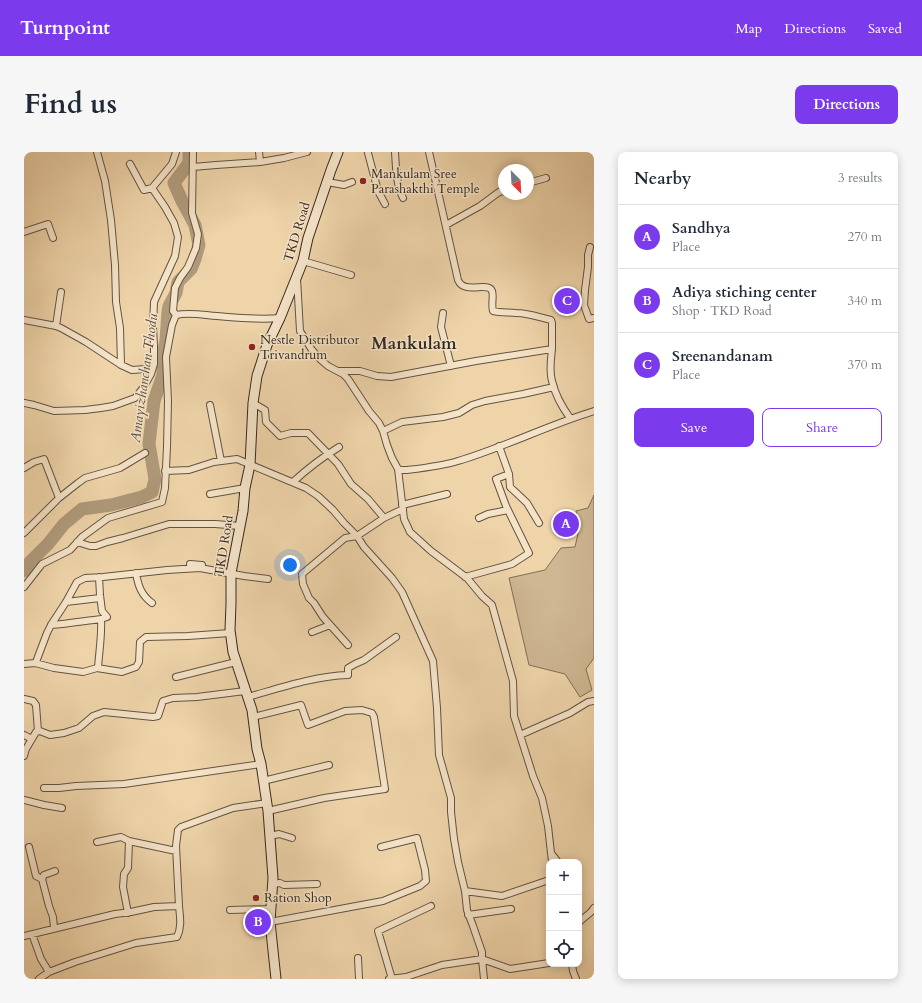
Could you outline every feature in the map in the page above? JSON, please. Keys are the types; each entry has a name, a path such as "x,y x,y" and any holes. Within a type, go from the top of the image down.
{"street":[{"path":"97,152 105,181 111,220 115,265 116,302 120,328 121,365"},
{"path":"130,164 144,190 152,188 172,164 176,152"},
{"path":"176,315 173,310 175,288 188,267 196,248 198,234 192,213 193,152"},
{"path":"259,152 260,162"},
{"path":"193,168 260,162 307,152"},
{"name":"TKD Road","path":"276,979 270,922 273,878 267,807 252,710 233,652 230,633 231,571 243,511 245,488 250,465 253,403 257,376 267,345 280,318 303,261 308,238 338,152"},
{"path":"364,152 368,152 378,191 385,204"},
{"path":"395,152 400,193 403,198"},
{"path":"429,152 460,284 466,287 490,289 492,292 493,311 499,313 515,312 532,314 551,320 552,380 564,411 570,418"},
{"path":"534,181 546,178"},
{"path":"327,182 344,185 352,182"},
{"path":"24,403 54,411 85,410 113,406 135,398 143,388 151,374 154,364 154,302 176,256 178,237 174,223 165,206 152,188"},
{"path":"446,226 480,206 498,193"},
{"path":"24,232 48,224 53,238"},
{"path":"590,247 584,305 588,319 594,318"},
{"path":"303,261 351,275"},
{"path":"297,276 300,331 312,350 321,360 348,379 369,411 379,423 392,458 398,469 404,520 410,532 431,551 465,577 492,605 513,681 514,716 533,776 542,798 548,826 552,859"},
{"path":"56,326 61,292"},
{"path":"443,313 441,327 451,366"},
{"path":"176,315 193,314 247,319 280,318"},
{"path":"24,587 42,564 70,550 82,537 108,518 162,502 167,447 168,400 166,357 172,325 176,315"},
{"path":"24,320 56,326 132,370 145,369 154,364"},
{"path":"338,371 360,371 377,376 391,377 552,349"},
{"path":"383,431 402,422 443,417 459,413 472,405 485,401 554,387"},
{"path":"253,403 266,410 266,422 280,436 291,433 308,433 338,464 351,484 368,499 384,518"},
{"path":"210,405 221,461"},
{"path":"398,469 407,470 457,462 570,418 594,411"},
{"path":"499,446 509,474 510,487 527,503 539,523"},
{"path":"293,482 300,475 339,447"},
{"path":"24,533 59,498 78,483 86,478 120,468 145,453"},
{"path":"24,468 34,462 44,459 59,498"},
{"path":"165,471 189,470 214,462 237,459 306,488 318,496 333,510 357,536 364,547 392,578 402,592 433,661 439,755 451,798 454,839 465,891 468,915 482,952 484,979"},
{"path":"465,577 512,564 529,553 508,510 496,478 509,474"},
{"path":"210,494 245,488"},
{"path":"348,645 323,617 309,598 303,584 302,574 345,538 357,536 403,507 447,494"},
{"path":"479,518 488,514 508,510"},
{"path":"77,542 90,546 96,546 169,524 215,524 240,526"},
{"path":"190,564 268,579"},
{"path":"35,664 51,625 77,582 85,578 200,568 231,571"},
{"path":"136,573 138,584 145,598 152,603"},
{"path":"51,625 67,624 107,617 102,611 99,577"},
{"path":"66,602 100,598"},
{"path":"98,668 102,639 101,619"},
{"path":"312,632 330,625"},
{"path":"24,664 35,664 83,672 98,668 122,672 136,667 139,662 140,642 146,637 230,633"},
{"path":"38,731 50,735 64,733 79,728 93,716 104,712 153,717 158,716 163,701 173,698 247,694 339,675 348,675 348,668 364,660 396,637"},
{"path":"176,677 236,662"},
{"path":"24,698 33,701 36,705 38,731 26,748 24,756"},
{"path":"520,735 570,713 588,702 594,701"},
{"path":"39,979 49,972 75,962 136,943 177,937 180,931 181,922 176,846 178,830 181,827 233,808 267,807 385,789 372,712 362,710 346,711 308,725 301,705 253,717"},
{"path":"24,735 32,739"},
{"path":"44,788 124,784 261,764"},
{"path":"263,781 329,764"},
{"path":"24,800 44,806 62,808"},
{"path":"270,836 279,834 292,838"},
{"path":"96,842 121,837 129,841 176,851"},
{"path":"270,922 383,901 420,886 426,881 425,870 417,838 381,847"},
{"path":"128,913 123,887 124,874 128,868 129,841"},
{"path":"29,847 36,876 42,879"},
{"path":"552,853 556,859"},
{"path":"54,928 53,917 48,906 42,879 44,875 55,871"},
{"path":"465,891 502,896 546,881"},
{"path":"273,884 317,884"},
{"path":"24,936 115,914 128,913 154,907 179,906"},
{"path":"392,979 378,931 431,906"},
{"path":"582,920 594,908"},
{"path":"230,910 271,909"},
{"path":"468,915 511,909"},
{"path":"32,934 41,959 49,972"},
{"path":"358,958 359,979"},
{"path":"389,979 406,978 442,965 482,959 510,969 546,964"},
{"path":"572,967 576,979"}],"shaded area":[{"path":"594,495 594,658 586,669 592,690 580,697 565,674 529,665 509,578 545,570 561,548 575,547 579,529 576,511 588,508"}],"waterway":[{"name":"Amayizhanchan Thodu","path":"24,571 30,562 48,544 64,524 82,509 111,505 142,497 152,492 155,479 149,444 154,401 163,375 163,355 169,306 176,293 178,282 191,269 199,245 195,225 174,183 189,163 189,152"}],"place":[{"name":"Mankulam Sree Parashakthi Temple","path":"363,181"},
{"name":"Sreenandanam","path":"567,301"},
{"name":"Nestle Distributor Trivandrum","path":"252,347"},
{"name":"Sandhya","path":"566,524"},
{"name":"Ration Shop","path":"256,898"},
{"name":"Adiya stiching center","path":"258,922"}],"district":[{"name":"Mankulam","path":"414,343"}]}
